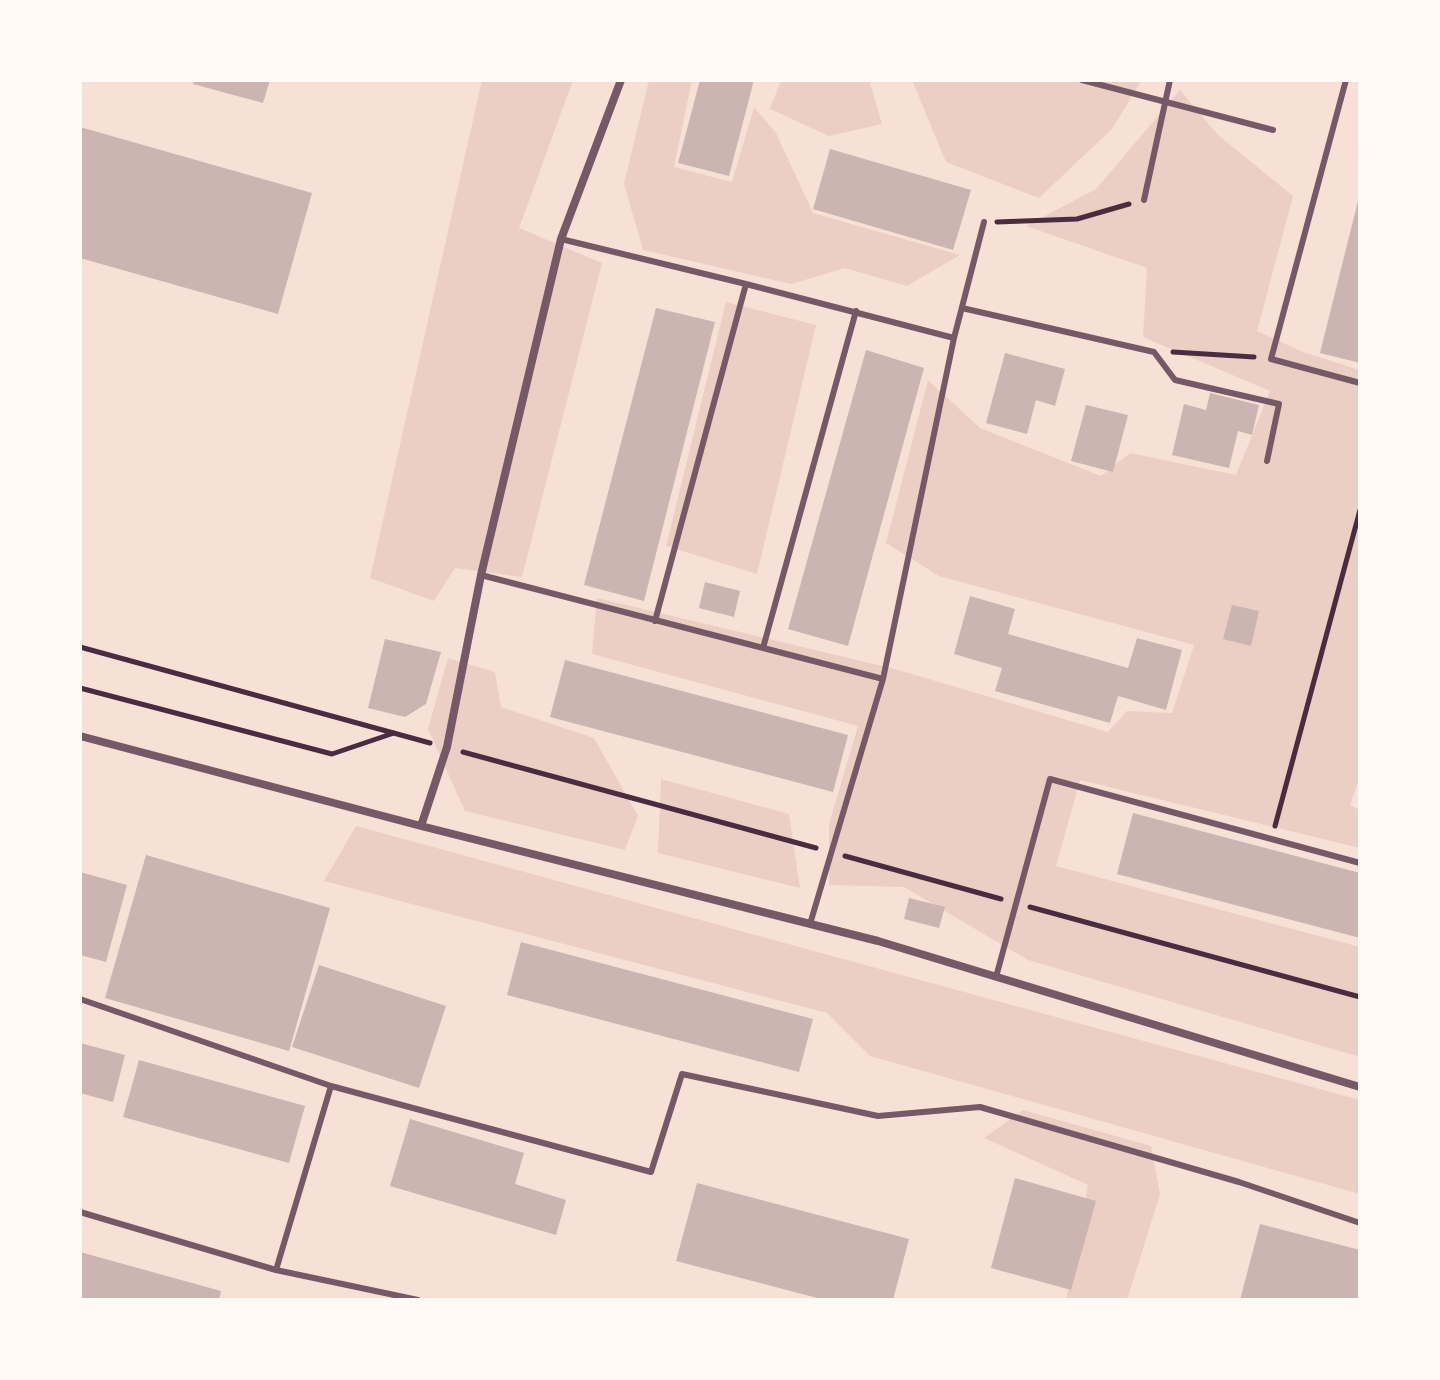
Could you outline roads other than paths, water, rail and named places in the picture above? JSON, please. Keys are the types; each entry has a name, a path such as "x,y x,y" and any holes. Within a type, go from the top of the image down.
{"street":[{"path":"421,826 447,747 481,575 561,239 621,80"},
{"path":"80,736 878,941 1360,1087"}],"lane":[{"path":"1082,80 1273,130"},
{"path":"1144,200 1170,80"},
{"path":"1346,80 1271,359 1360,383"},
{"path":"810,924 883,679 954,338 984,222"},
{"path":"561,239 954,338"},
{"path":"655,621 746,284"},
{"path":"962,308 1154,352 1175,380 1279,404 1267,461"},
{"path":"763,648 856,311"},
{"path":"481,575 883,679"},
{"path":"996,977 1050,779 1360,863"},
{"path":"80,999 331,1086 651,1172 682,1074 878,1116 980,1107 1239,1182 1360,1223"},
{"path":"276,1270 331,1086"},
{"path":"80,1212 276,1270 418,1300"}]}
